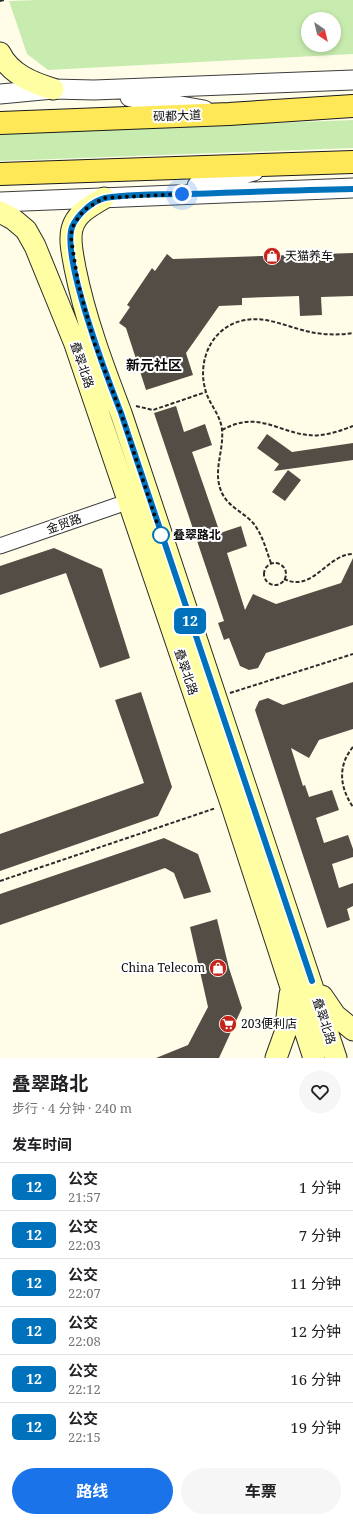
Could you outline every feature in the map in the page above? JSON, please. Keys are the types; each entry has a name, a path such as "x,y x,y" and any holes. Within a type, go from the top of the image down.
{"main road":[{"path":"0,53 3,59 14,71 32,82 54,89"},
{"name":"砚都大道","path":"0,123 229,114 353,106"},
{"path":"0,174 353,162"},
{"name":"叠翠北路","path":"104,198 87,208 80,215 72,228 72,251 78,283 94,342 123,421 312,981 336,1058"},
{"name":"叠翠北路","path":"0,212 13,218 26,230 51,283 75,344 127,502 231,803 314,1058"},
{"path":"51,283 56,275 65,272 78,283"},
{"path":"276,1058 286,1033 290,988 312,981 335,1014 353,1030"}],"street":[{"path":"0,94 54,89 94,90 353,80"},
{"path":"94,90 229,114"},
{"path":"166,194 277,164"},
{"path":"0,202 166,194 353,188"},
{"name":"金贸路","path":"0,546 127,502"}],"path":[{"path":"0,1 4,0"},
{"path":"271,563 261,536 254,524 231,505 222,494 218,482 218,466 222,449 222,430 220,419 206,392 202,374 204,357 213,339 226,327 245,320 266,319 312,332 353,333"},
{"path":"135,406 153,410 206,392"},
{"path":"222,430 240,423 259,422 310,436 338,431 353,426"},
{"path":"284,579 293,583 308,579 321,572 333,560 346,554 353,554"},
{"path":"271,563 283,566 286,575 282,582 273,585 264,577 265,569 271,563"},
{"path":"216,698 353,654"},
{"path":"353,747 345,757 342,771 342,784 347,798 353,807"},
{"path":"0,881 231,803"}],"green space":[{"path":"353,0 353,54 48,70 27,54 9,1"},
{"path":"353,120 353,148 0,161 0,133"}],"building":[{"path":"353,253 353,296 321,297 322,315 300,316 299,296 242,298 242,305 219,306 186,353 193,375 146,390 126,328 119,323 130,307 127,305 152,268 155,271 167,254 173,259"},
{"path":"176,406 184,432 205,424 212,445 192,452 220,533 241,526 247,546 227,553 245,610 253,594 276,604 341,583 353,558 353,625 266,653 258,668 249,670 240,666 229,638 224,640 218,623 224,621 154,413"},
{"path":"267,434 292,452 353,443 353,460 274,471 279,464 257,448"},
{"path":"288,470 301,480 285,501 272,492"},
{"path":"54,548 102,569 130,658 100,668 66,573 0,595 0,566"},
{"path":"353,682 353,729 319,740 309,758 291,748 303,786 305,785 309,797 332,790 339,810 316,818 324,843 348,835 353,849 353,857 332,864 339,888 353,883 353,906 347,909 350,920 327,928 255,710 259,701 268,698 283,705"},
{"path":"141,692 172,787 158,816 0,871 0,834 144,783 115,700"},
{"path":"164,838 198,854 211,892 184,899 174,873 165,868 0,925 0,894"},
{"path":"217,919 229,968 242,1008 219,1058 156,1058 188,1045 208,1007 190,927"}],"bus line":[{"name":"12","path":"312,981 211,685 121,413 94,342 78,283 71,238 72,228 80,215 87,208 104,198 166,194 353,189"}],"place":[{"name":"天猫养车","path":"272,256"},
{"name":"叠翠路北","path":"161,535"},
{"name":"China Telecom","path":"218,968"},
{"name":"203便利店","path":"228,1024"}],"district":[{"name":"新元社区","path":"154,365"}],"route":[{"path":"161,535 121,413 94,342 78,283 71,238 72,228 80,215 87,208 104,198 182,194"}]}
